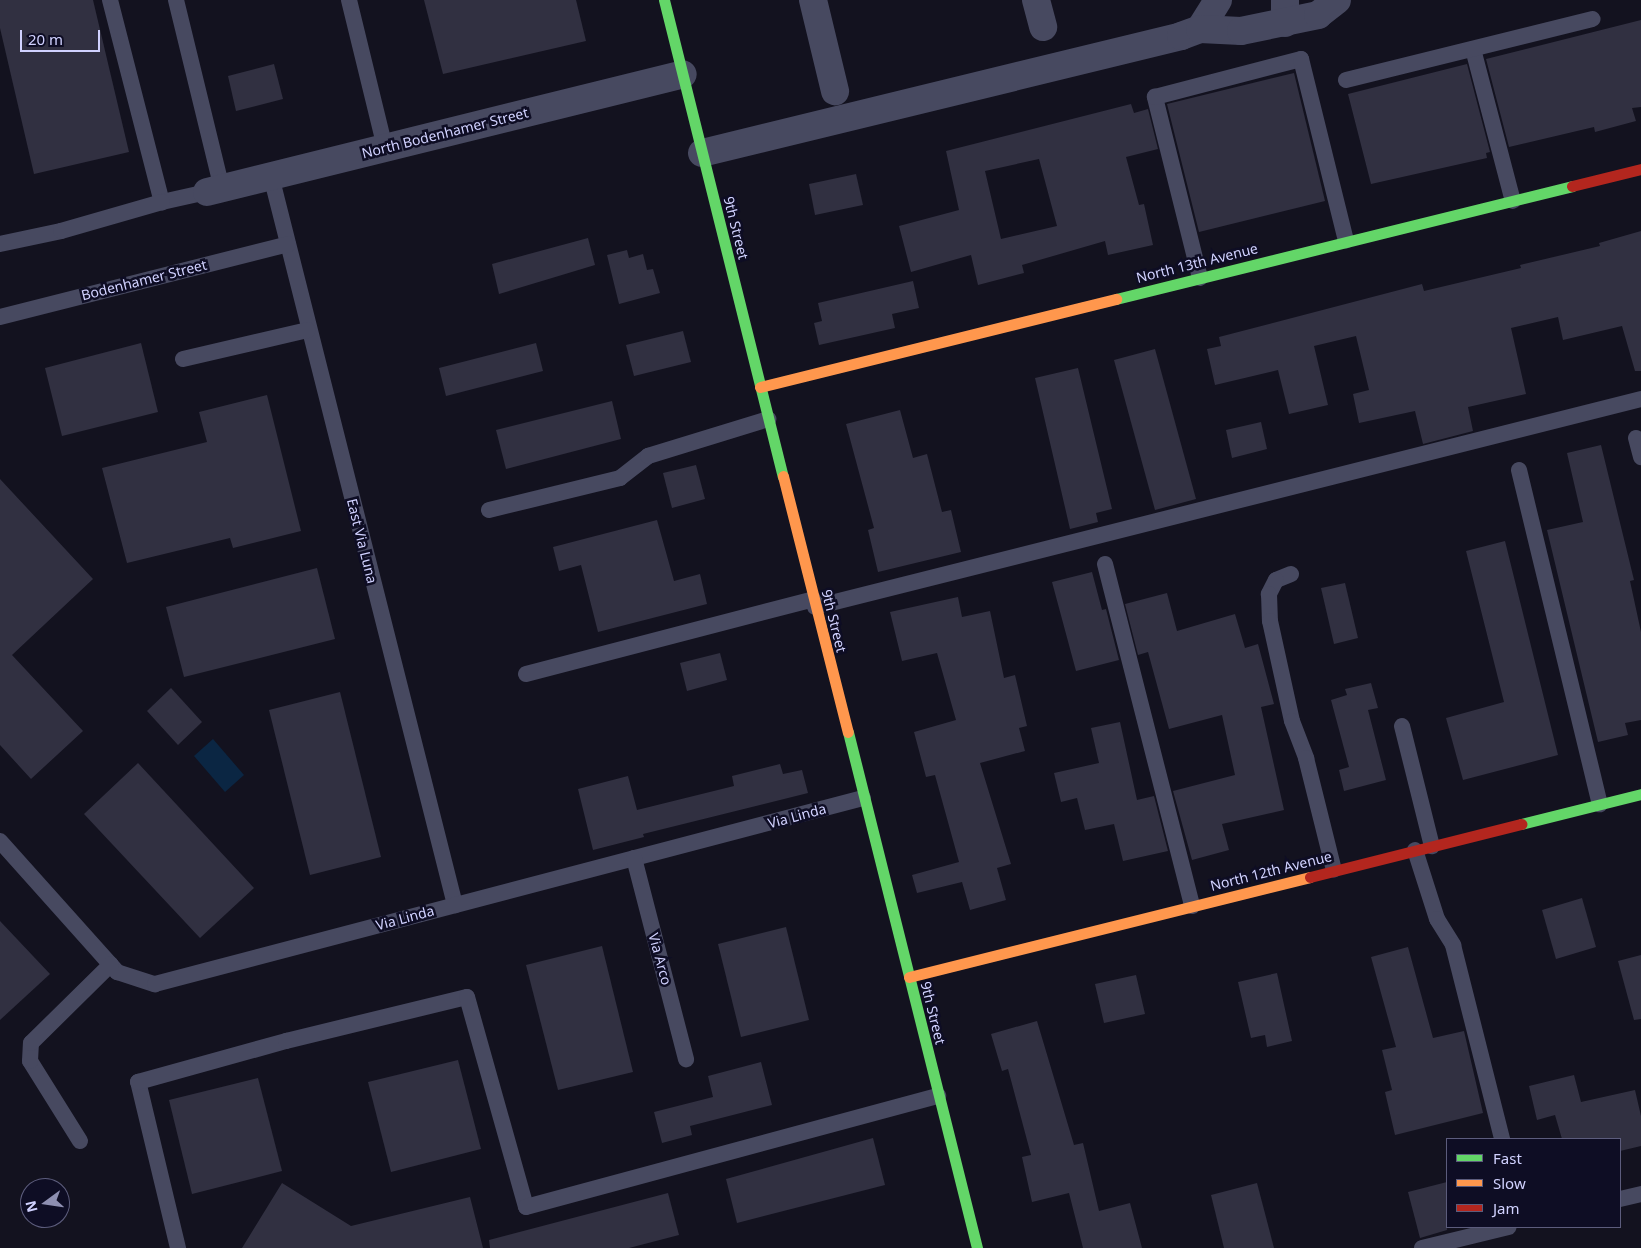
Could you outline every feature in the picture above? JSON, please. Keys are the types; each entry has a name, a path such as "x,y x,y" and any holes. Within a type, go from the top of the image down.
{"street":[{"name":"9th Street","path":"664,0 977,1248"},
{"path":"813,0 835,91"},
{"path":"1036,0 1043,27"},
{"path":"1200,29 1218,0"},
{"path":"702,153 1181,36 1200,29 1241,31 1285,11 1318,15 1337,0"},
{"name":"North Bodenhamer Street","path":"215,190 683,74"},
{"name":"North 13th Avenue","path":"760,387 1641,169"},
{"name":"North 12th Avenue","path":"909,977 1641,794"}],"lane":[{"path":"110,0 162,202"},
{"path":"0,244 61,231 162,202 215,190 176,0"},
{"path":"349,0 385,148"},
{"path":"1346,80 1593,19"},
{"path":"1473,49 1513,201"},
{"path":"1200,278 1155,96 1301,59 1346,241"},
{"name":"East Via Luna","path":"271,176 308,330 455,905"},
{"name":"Bodenhamer Street","path":"0,317 288,244"},
{"path":"183,359 308,330"},
{"path":"526,674 1641,399"},
{"path":"489,510 620,478 648,456 768,419"},
{"path":"1636,438 1641,457"},
{"path":"1520,470 1600,804"},
{"path":"1105,564 1192,906"},
{"path":"1291,574 1276,580 1269,594 1270,621 1292,721 1306,758 1334,870"},
{"path":"1402,726 1432,846"},
{"name":"Via Linda","path":"0,841 117,972 155,984 863,798"},
{"path":"1415,850 1436,919 1453,945 1502,1138"},
{"name":"Via Arco","path":"634,858 686,1059"},
{"path":"80,1140 30,1061 31,1043 111,964"},
{"path":"178,1248 138,1082 286,1041 467,997 526,1207 938,1096"},
{"path":"1621,1199 1641,1194"},
{"path":"1422,1248 1505,1228"}],"water":[{"path":"213,739 244,775 225,792 194,756"}],"building":[{"path":"0,0 93,0 129,152 34,174 0,28"},
{"path":"424,0 576,0 586,41 443,74"},
{"path":"1641,20 1641,107 1632,108 1636,121 1595,132 1594,127 1509,147 1486,59"},
{"path":"274,64 283,99 236,111 228,76"},
{"path":"1467,64 1490,152 1486,153 1487,158 1371,184 1348,94"},
{"path":"1294,73 1325,201 1199,232 1167,104"},
{"path":"1131,104 1134,113 1148,109 1158,149 1126,157 1139,205 1144,204 1153,245 1108,255 1105,241 1022,265 1024,273 978,285 971,255 911,272 899,226 959,210 946,151","holes":["1039,159 1057,226 1001,239 985,171"]},
{"path":"856,174 863,205 815,215 809,184"},
{"path":"1641,231 1641,371 1635,371 1622,326 1563,340 1558,317 1511,328 1526,394 1468,407 1473,431 1423,444 1415,411 1359,423 1353,394 1369,390 1356,336 1314,346 1328,405 1289,414 1278,370 1215,385 1207,349 1221,346 1219,337 1422,284 1424,291 1521,268 1520,265 1600,246 1599,243"},
{"path":"588,238 595,265 499,294 492,264"},
{"path":"627,250 629,258 643,254 647,270 653,269 660,293 619,304 607,255"},
{"path":"913,281 919,308 892,314 895,328 819,345 814,323 822,321 818,303"},
{"path":"683,331 691,362 634,376 626,345"},
{"path":"141,343 158,412 62,436 45,368"},
{"path":"536,343 543,371 446,396 439,368"},
{"path":"1155,349 1196,499 1155,510 1114,360"},
{"path":"1078,368 1112,509 1096,513 1098,522 1070,529 1035,378"},
{"path":"267,395 301,531 233,548 230,538 127,563 102,468 207,442 199,412"},
{"path":"612,401 621,439 506,469 496,430"},
{"path":"900,410 913,458 927,454 942,512 951,510 961,552 878,572 868,530 874,528 846,424"},
{"path":"1261,422 1267,449 1232,458 1226,430"},
{"path":"1601,445 1634,580 1630,581 1641,632 1641,720 1625,723 1628,735 1598,742 1547,530 1583,522 1567,453"},
{"path":"696,465 705,499 672,508 663,473"},
{"path":"0,479 93,579 12,655 83,731 31,779 0,745"},
{"path":"657,520 674,581 700,574 707,604 598,632 581,565 559,571 553,547"},
{"path":"1505,541 1558,755 1463,780 1446,718 1504,702 1466,551"},
{"path":"317,568 335,639 184,677 166,607"},
{"path":"1092,572 1102,610 1106,609 1119,660 1076,671 1052,582"},
{"path":"1345,583 1358,638 1334,644 1321,588"},
{"path":"1167,593 1177,631 1235,614 1245,648 1258,644 1274,704 1261,707 1284,810 1222,824 1229,850 1192,860 1173,791 1235,775 1222,715 1169,729 1148,652 1138,655 1125,604"},
{"path":"958,597 962,617 990,611 1004,678 1015,675 1027,726 1019,728 1025,751 980,763 1011,864 997,868 1006,900 970,910 962,882 917,893 912,875 959,862 935,775 926,777 914,732 956,720 937,653 902,661 890,612"},
{"path":"720,653 727,680 687,691 680,663"},
{"path":"1371,683 1378,708 1368,710 1386,780 1344,791 1339,770 1349,767 1331,700 1347,695 1345,689"},
{"path":"171,688 202,722 178,745 147,711"},
{"path":"340,692 381,857 310,875 269,710"},
{"path":"1120,722 1137,800 1154,796 1168,851 1123,861 1114,824 1085,830 1077,798 1061,802 1054,773 1099,763 1091,728"},
{"path":"138,763 254,888 200,938 84,814"},
{"path":"780,764 783,774 802,770 808,793 643,834 644,837 593,850 578,789 628,776 637,810 734,786 732,776"},
{"path":"1582,898 1596,947 1556,959 1542,910"},
{"path":"0,921 50,974 0,1020"},
{"path":"786,927 809,1020 741,1037 718,944"},
{"path":"602,946 633,1072 558,1090 526,965"},
{"path":"1408,947 1433,1038 1464,1031 1483,1113 1395,1135 1385,1092 1392,1090 1382,1050 1396,1047 1371,957"},
{"path":"1641,955 1641,1019 1634,1020 1618,961"},
{"path":"1277,973 1292,1041 1267,1047 1265,1035 1251,1038 1238,982"},
{"path":"1136,975 1145,1014 1104,1023 1095,984"},
{"path":"1037,1021 1074,1145 1083,1143 1099,1211 1130,1203 1142,1248 1083,1248 1069,1193 1032,1202 1022,1157 1031,1155 1008,1069 1002,1071 991,1034"},
{"path":"458,1060 481,1149 391,1172 368,1082"},
{"path":"761,1062 772,1105 690,1126 692,1135 662,1143 654,1112 713,1097 708,1076"},
{"path":"1574,1075 1581,1102 1635,1090 1641,1116 1641,1146 1621,1151 1621,1138 1562,1138 1555,1115 1537,1120 1529,1086"},
{"path":"258,1078 282,1171 192,1194 169,1100"},
{"path":"873,1138 885,1185 737,1223 726,1179"},
{"path":"1446,1182 1447,1230 1420,1238 1408,1192"},
{"path":"282,1183 351,1226 470,1197 483,1248 242,1248"},
{"path":"1257,1183 1274,1248 1224,1248 1211,1195"},
{"path":"668,1193 679,1235 629,1248 490,1248 489,1240"}],"traffic: fast":[{"path":"664,0 783,476"},
{"path":"1116,299 1572,186"},
{"path":"848,732 977,1248"},
{"path":"1521,824 1641,794"}],"traffic: slow":[{"path":"760,387 1116,299"},
{"path":"783,476 848,732"},
{"path":"909,977 1310,877"}],"traffic: jam":[{"path":"1572,186 1641,169"},
{"path":"1310,877 1521,824"}]}
